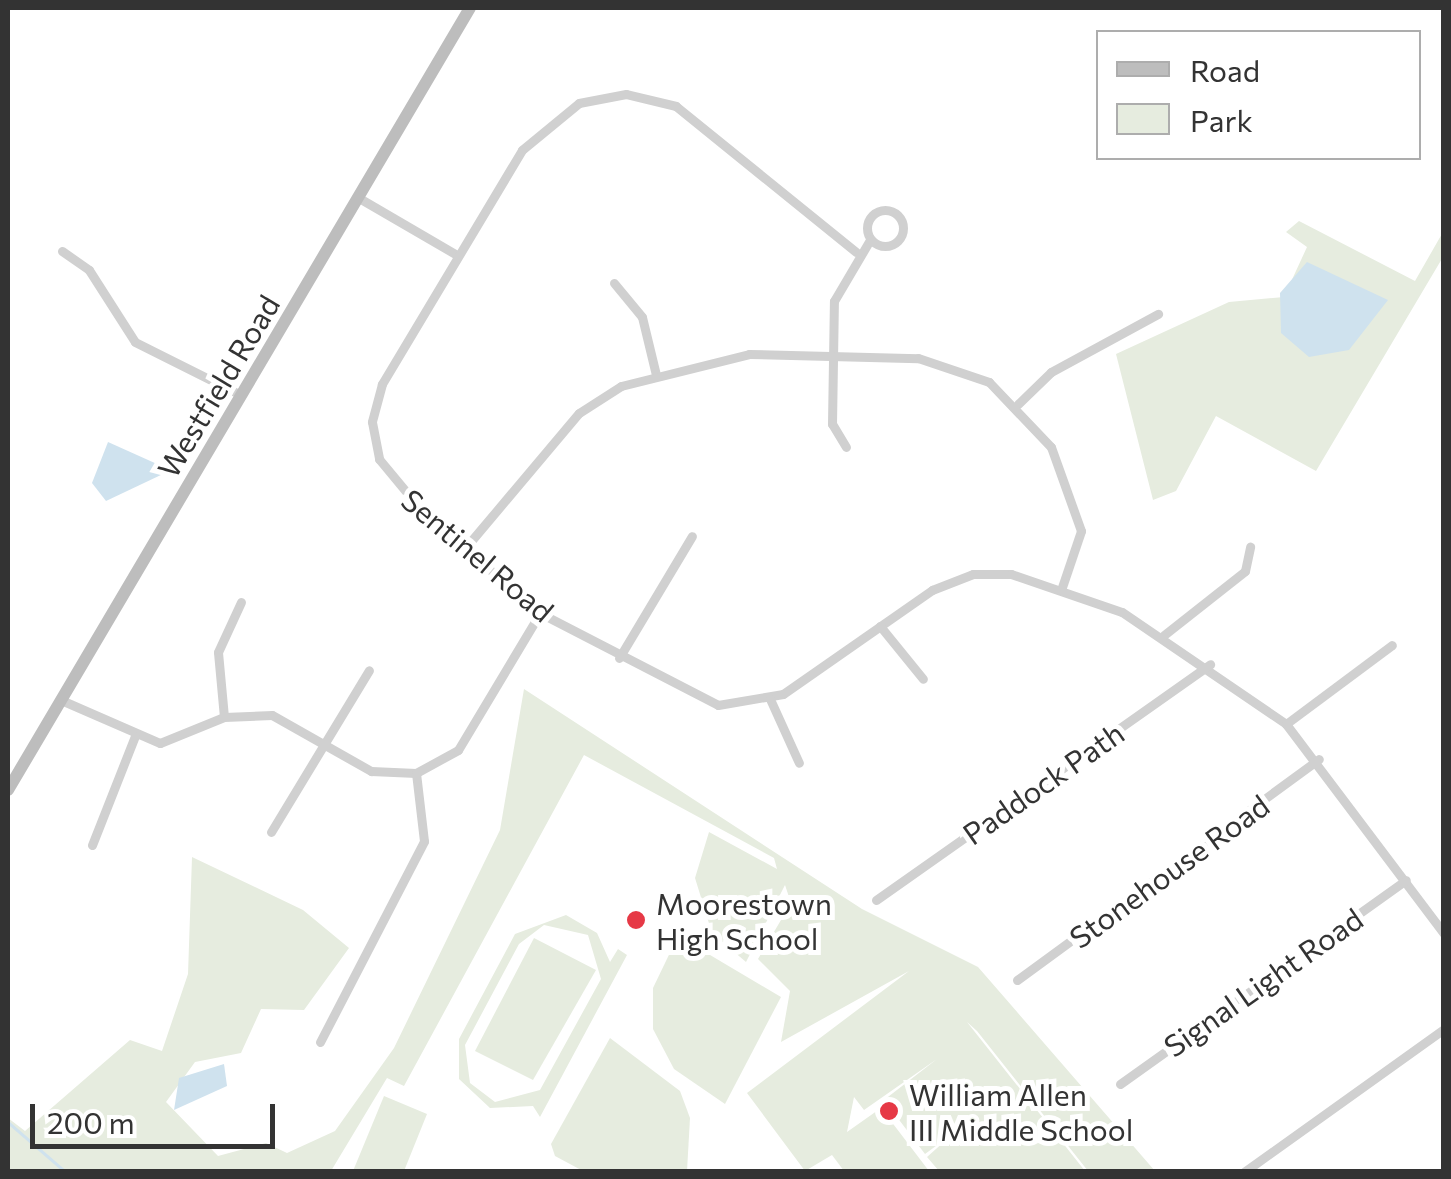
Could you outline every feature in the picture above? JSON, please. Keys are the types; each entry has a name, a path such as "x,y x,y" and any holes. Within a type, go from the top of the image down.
{"street":[{"name":"Westfield Road","path":"8,790 470,8"},
{"name":"Sentinel Road","path":"770,699 704,701 540,613 392,482 372,422 382,384 457,255 540,130 579,102 626,94 688,113 856,252"},
{"path":"359,198 457,255"},
{"path":"846,446 832,424 830,354 834,301 856,252 870,240 873,214 899,216 896,242 870,240"},
{"path":"62,252 89,270 136,342 241,395"},
{"path":"614,283 642,318 656,376"},
{"path":"1018,404 1052,372 1158,314"},
{"path":"466,547 578,413 656,376 749,354 830,354 948,364 1018,404 1051,447 1076,504 1081,544 1062,590"},
{"path":"619,658 692,536"},
{"path":"1164,635 1245,572 1250,548"},
{"path":"799,763 770,699 880,626 973,574 1062,590 1164,635 1210,664 1286,724 1319,759 1444,934"},
{"path":"224,717 218,652 241,602"},
{"path":"61,700 135,736 177,741 224,717 272,716 371,772 416,774 458,750 540,613"},
{"path":"880,626 923,679"},
{"path":"1286,724 1392,645"},
{"name":"Paddock Path","path":"876,900 1210,664"},
{"path":"272,832 327,748 369,670"},
{"path":"92,845 135,736"},
{"name":"Stonehouse Road","path":"1017,980 1319,759"},
{"path":"320,1042 424,841 416,774"},
{"name":"Signal Light Road","path":"1120,1084 1406,880"},
{"path":"1244,1172 1444,1029"}],"green space":[{"path":"1299,221 1415,281 1443,232 1443,257 1316,471 1216,416 1176,491 1153,500 1116,354 1229,302 1284,297 1307,247 1286,232"},
{"path":"524,689 862,909 978,967 1155,1171 1088,1171 967,1022 1085,1171 939,1171 927,1157 955,1132 925,1154 884,1100 937,1059 864,1110 854,1097 847,1132 881,1108 929,1171 844,1171 832,1155 805,1171 747,1093 909,971 781,1042 790,991 758,959 791,903 785,885 746,962 712,933 695,878 709,832 777,869 774,858 584,755 404,1086 387,1078 331,1171 8,1171 8,1118 25,1131 130,1040 162,1051 188,974 192,857 303,910 349,948 304,1010 261,1009 241,1053 195,1062 166,1102 218,1156 266,1143 287,1153 335,1131 394,1048 500,830"},
{"path":"566,915 597,933 610,962 618,949 627,955 540,1117 533,1106 490,1108 459,1079 459,1039 515,934","holes":["544,925 588,935 601,979 540,1090 495,1102 470,1083 465,1045 519,944"]},
{"path":"678,936 781,997 725,1104 674,1069 653,1029 653,988"},
{"path":"534,938 596,970 533,1080 475,1051"},
{"path":"610,1038 680,1091 690,1118 687,1171 583,1171 555,1156 551,1144"},
{"path":"384,1096 427,1114 404,1171 353,1171"}],"water":[{"path":"1307,262 1388,300 1349,350 1309,357 1281,333 1280,293"},
{"path":"108,442 157,464 163,474 106,501 92,483"},
{"path":"224,1064 227,1086 174,1110 179,1078"}],"waterway":[{"path":"8,1122 66,1172"}],"place":[{"name":"Moorestown High School","path":"636,920"},
{"name":"William Allen III Middle School","path":"889,1111"}]}
